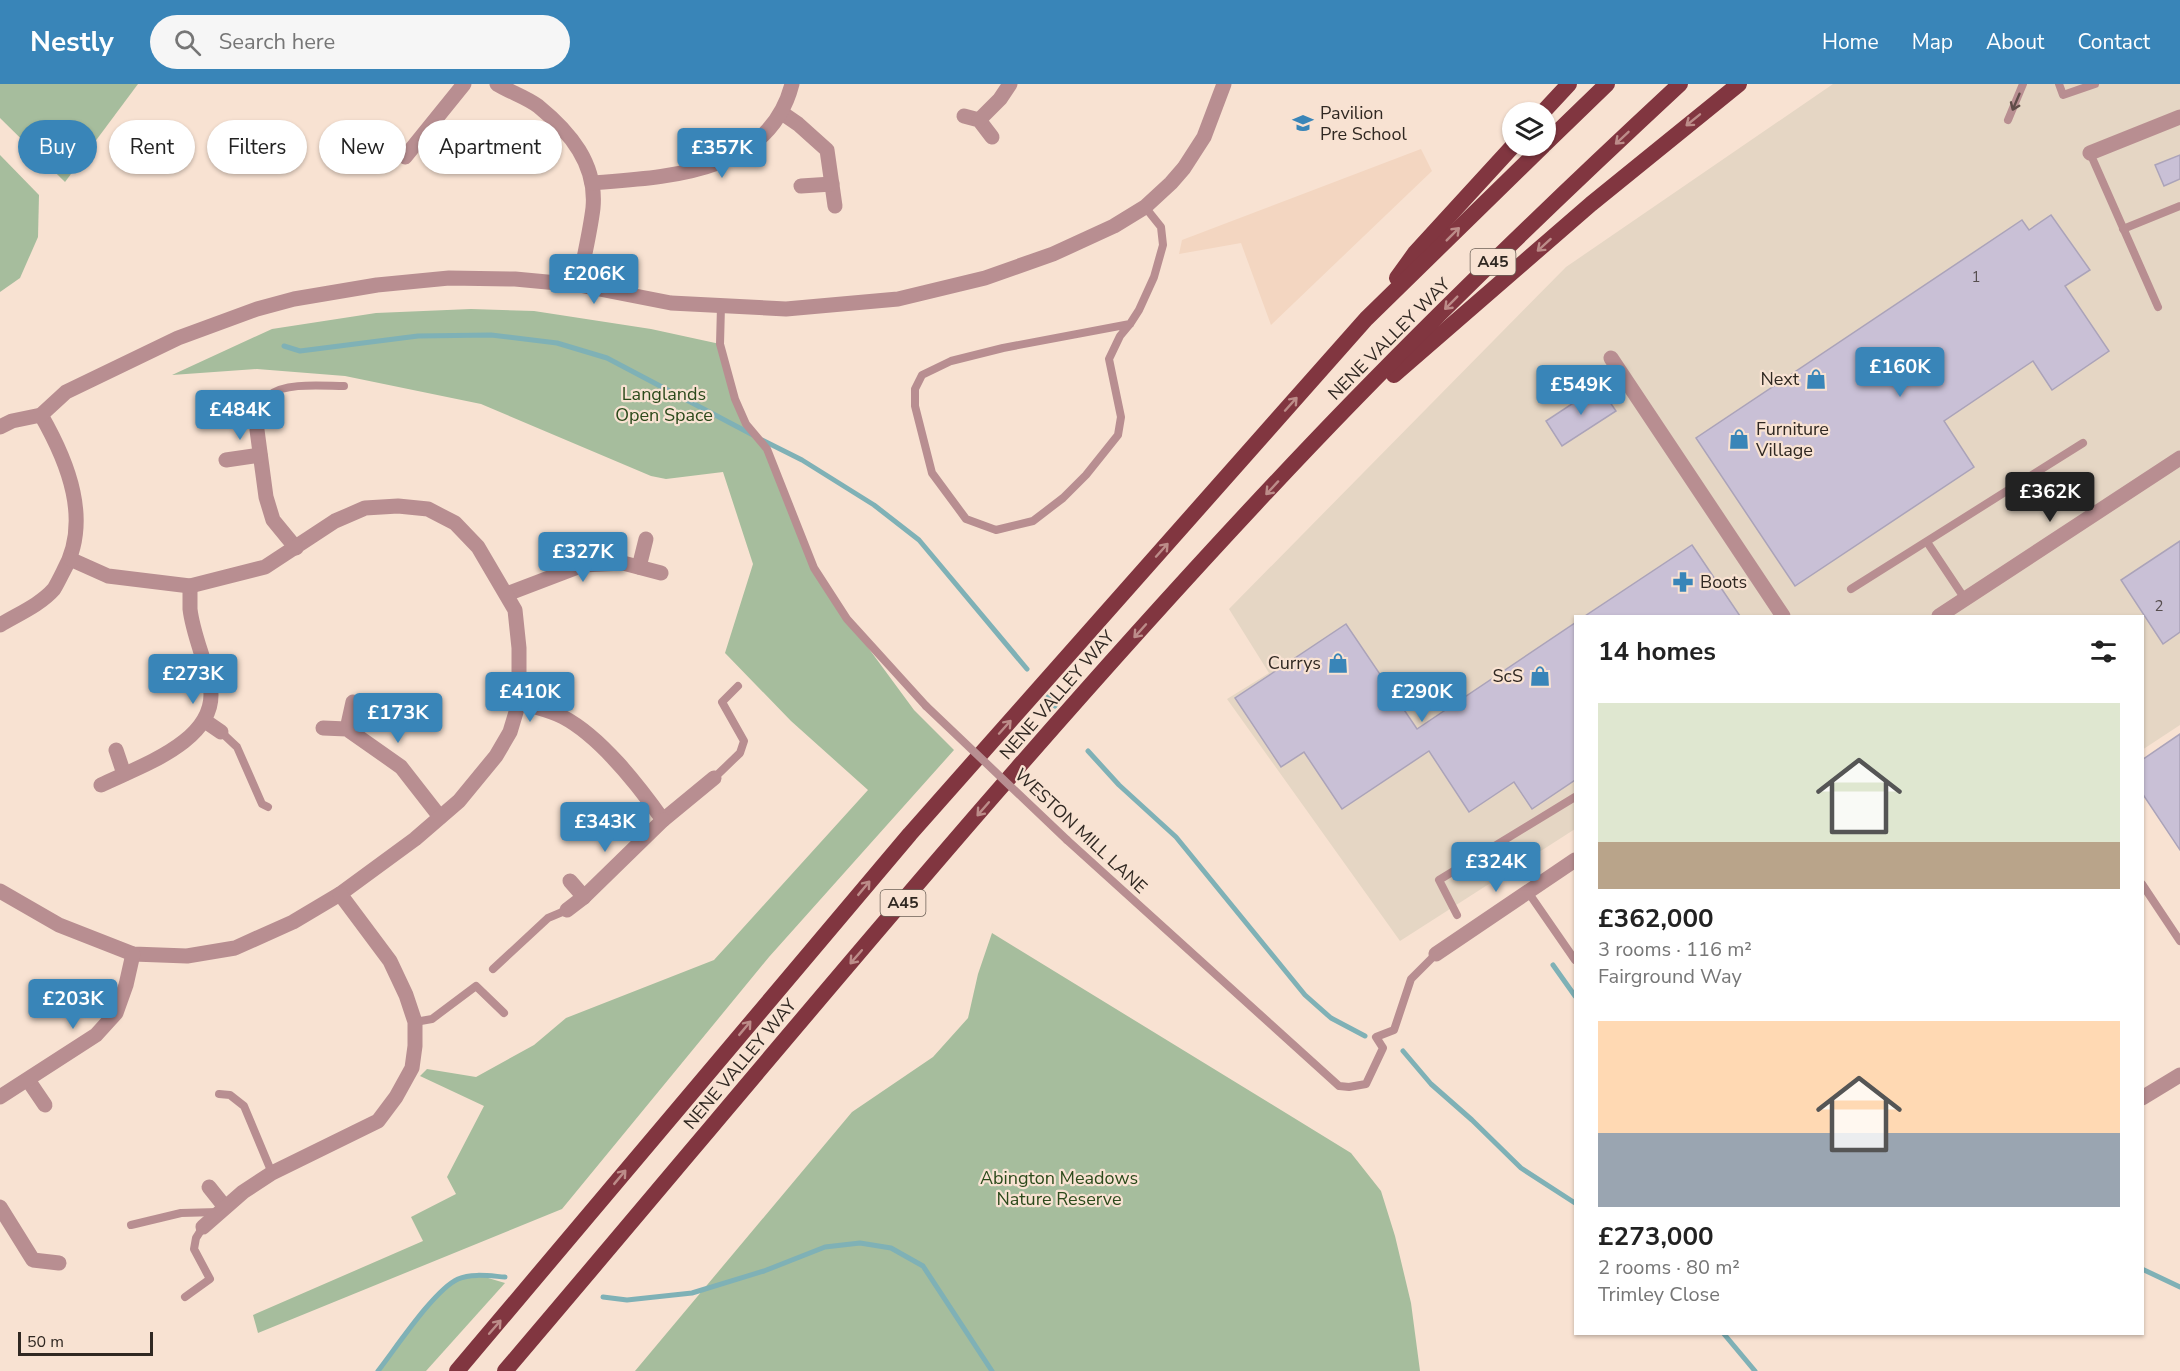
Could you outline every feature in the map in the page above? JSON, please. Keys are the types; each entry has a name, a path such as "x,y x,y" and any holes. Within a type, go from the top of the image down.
{"highway":[{"path":"1552,102 1569,84"},
{"name":"NENE VALLEY WAY","path":"1556,133 1607,84"},
{"name":"NENE VALLEY WAY","path":"505,1371 1072,706 1311,445 1456,298 1680,84"},
{"path":"1311,445 1487,296 1591,204 1739,84"},
{"path":"1366,319 1415,253 1504,156"},
{"name":"NENE VALLEY WAY","path":"457,1371 910,834 1366,319 1533,156"}],"street":[{"path":"406,156 464,84"},
{"path":"497,84 537,105 572,138 582,153 592,183 593,207 579,285"},
{"path":"592,183 703,169 736,155 762,137 782,113 792,84"},
{"path":"992,138 972,118 1000,99 1010,84"},
{"path":"0,427 12,421 40,415 66,392 178,338 257,309 294,299 377,285 449,278 515,279 579,285 658,301 786,309 898,299 985,278 1053,254 1114,226 1145,207 1171,183 1204,137 1224,84"},
{"path":"782,113 827,150 835,206"},
{"path":"2090,153 2180,117"},
{"path":"801,186 832,184"},
{"path":"1611,358 1782,615"},
{"path":"0,625 36,604 54,588 70,560 76,529 75,496 54,437 40,415"},
{"path":"257,430 266,497 273,520 296,548"},
{"path":"226,460 260,455"},
{"path":"1941,615 2180,458"},
{"path":"0,891 60,925 133,954 187,956 235,948 293,922 340,894 416,839 459,801 496,756 510,732 519,702 519,648 515,610 478,548 455,523 428,509 398,506 365,508 335,521 265,567 190,586 108,576 70,560"},
{"path":"639,567 646,539"},
{"path":"507,594 583,565 623,563 661,573"},
{"path":"101,785 168,752 194,734 205,721 209,712 211,688 190,610 190,586"},
{"path":"347,729 354,702"},
{"path":"519,702 562,716 585,731 637,784 663,820"},
{"path":"205,721 221,732"},
{"path":"323,728 347,729 401,767 440,817"},
{"path":"116,750 123,774"},
{"path":"567,910 584,897 663,820 714,778"},
{"path":"1436,954 1574,861"},
{"path":"570,881 584,897"},
{"path":"203,1227 243,1192 272,1173 378,1121 396,1097 412,1068 415,1022 406,995 390,961 340,894"},
{"path":"0,1097 96,1035 116,1013 126,985 133,954"},
{"path":"2144,1097 2180,1075"},
{"path":"28,1080 45,1105"},
{"path":"208,1187 222,1210"},
{"path":"0,1207 33,1260 59,1263"}],"lane":[{"path":"2008,120 2023,84"},
{"path":"2059,84 2063,95 2095,84"},
{"path":"2090,153 2158,306"},
{"path":"2123,229 2180,206"},
{"path":"1130,324 1003,348 951,361 922,375 915,389 915,406 932,473 966,519 996,530 1033,521 1063,498 1086,475 1118,435 1121,417 1109,359 1139,310 1154,278 1163,245 1161,227 1145,207"},
{"name":"WESTON MILL LANE","path":"721,306 720,344 735,399 746,424 767,449 814,568 847,619 926,706 1066,840 1339,1086 1366,1084 1383,1048 1376,1037 1394,1030 1411,979 1436,954"},
{"path":"257,430 261,409 269,395 287,387 344,386"},
{"path":"1851,589 2083,443"},
{"path":"1927,542 1965,599"},
{"path":"714,778 740,753 744,741 722,702 738,687"},
{"path":"221,732 237,747 262,804 268,807"},
{"path":"1456,915 1439,880 1574,798"},
{"path":"2144,888 2180,941"},
{"path":"1528,892 1574,959"},
{"path":"493,969 548,918 567,910"},
{"path":"415,1022 432,1019 476,986 504,1013"},
{"path":"219,1094 230,1095 244,1106 272,1173"},
{"path":"131,1225 181,1213 222,1210"},
{"path":"185,1297 210,1279 194,1249 196,1238 203,1227"}],"shaded area":[{"path":"1833,84 2180,84 2180,725 2144,749 2144,615 1574,615 1574,830 1400,941 1227,699 1269,673 1229,609 1566,267"},
{"path":"1421,149 1432,171 1271,325 1241,243 1179,254 1182,240"}],"green space":[{"path":"0,84 138,84 97,139 97,120 18,120 18,136 0,118"},
{"path":"0,155 39,195 38,237 20,278 0,292"},
{"path":"57,174 71,174 65,182"},
{"name":"Langlands Open Space","path":"471,309 534,311 651,329 720,344 746,424 767,449 815,568 847,619 914,710 954,750 769,957 562,1209 258,1333 253,1315 423,1241 411,1217 456,1194 447,1177 484,1106 420,1076 427,1069 476,1077 534,1045 566,1018 714,960 868,790 791,721 725,653 753,564 723,472 666,479 651,476 481,404 345,376 257,369 172,375 272,329 376,313"},
{"name":"Abington Meadows Nature Reserve","path":"992,933 1351,1153 1381,1191 1395,1236 1411,1303 1420,1371 635,1371 852,1112 933,1057 968,1018 978,974"},
{"path":"478,1275 505,1283 426,1371 378,1371 441,1290 459,1278"}],"building":[{"path":"2180,155 2180,179 2164,186 2155,165"},
{"path":"2051,215 2090,270 2065,286 2109,351 2052,390 2033,361 1944,421 1974,467 1795,586 1696,438 2022,220 2029,230"},
{"path":"1599,386 1616,411 1562,446 1546,421"},
{"path":"2180,541 2180,632 2163,644 2121,580"},
{"path":"1692,545 1739,615 1587,615"},
{"path":"1346,624 1417,729 1574,624 1574,781 1532,809 1514,782 1469,812 1429,751 1342,809 1304,752 1281,767 1235,698"},
{"path":"2180,734 2180,850 2144,796 2144,759"}],"waterway":[{"path":"284,346 300,351 418,336 491,335 557,343 607,358 753,435"},
{"path":"762,440 802,460 874,505 919,540 1027,669"},
{"path":"1048,697 1055,706"},
{"path":"1088,751 1119,785 1176,837 1305,995 1331,1018 1365,1036"},
{"path":"1553,965 1574,995"},
{"path":"1403,1051 1431,1084 1521,1168 1574,1202"},
{"path":"603,1297 627,1300 692,1293 764,1271 825,1247 860,1243 891,1248 923,1266 992,1371"},
{"path":"2144,1270 2180,1287"},
{"path":"378,1371 427,1307 448,1285 469,1276 505,1277"},
{"path":"1725,1335 1755,1371"}],"place":[{"name":"Pavilion Pre School","path":"1303,123"},
{"name":"Next","path":"1816,379"},
{"name":"Furniture Village","path":"1739,439"},
{"name":"Boots","path":"1683,582"},
{"name":"Currys","path":"1338,663"},
{"name":"ScS","path":"1540,676"}]}
